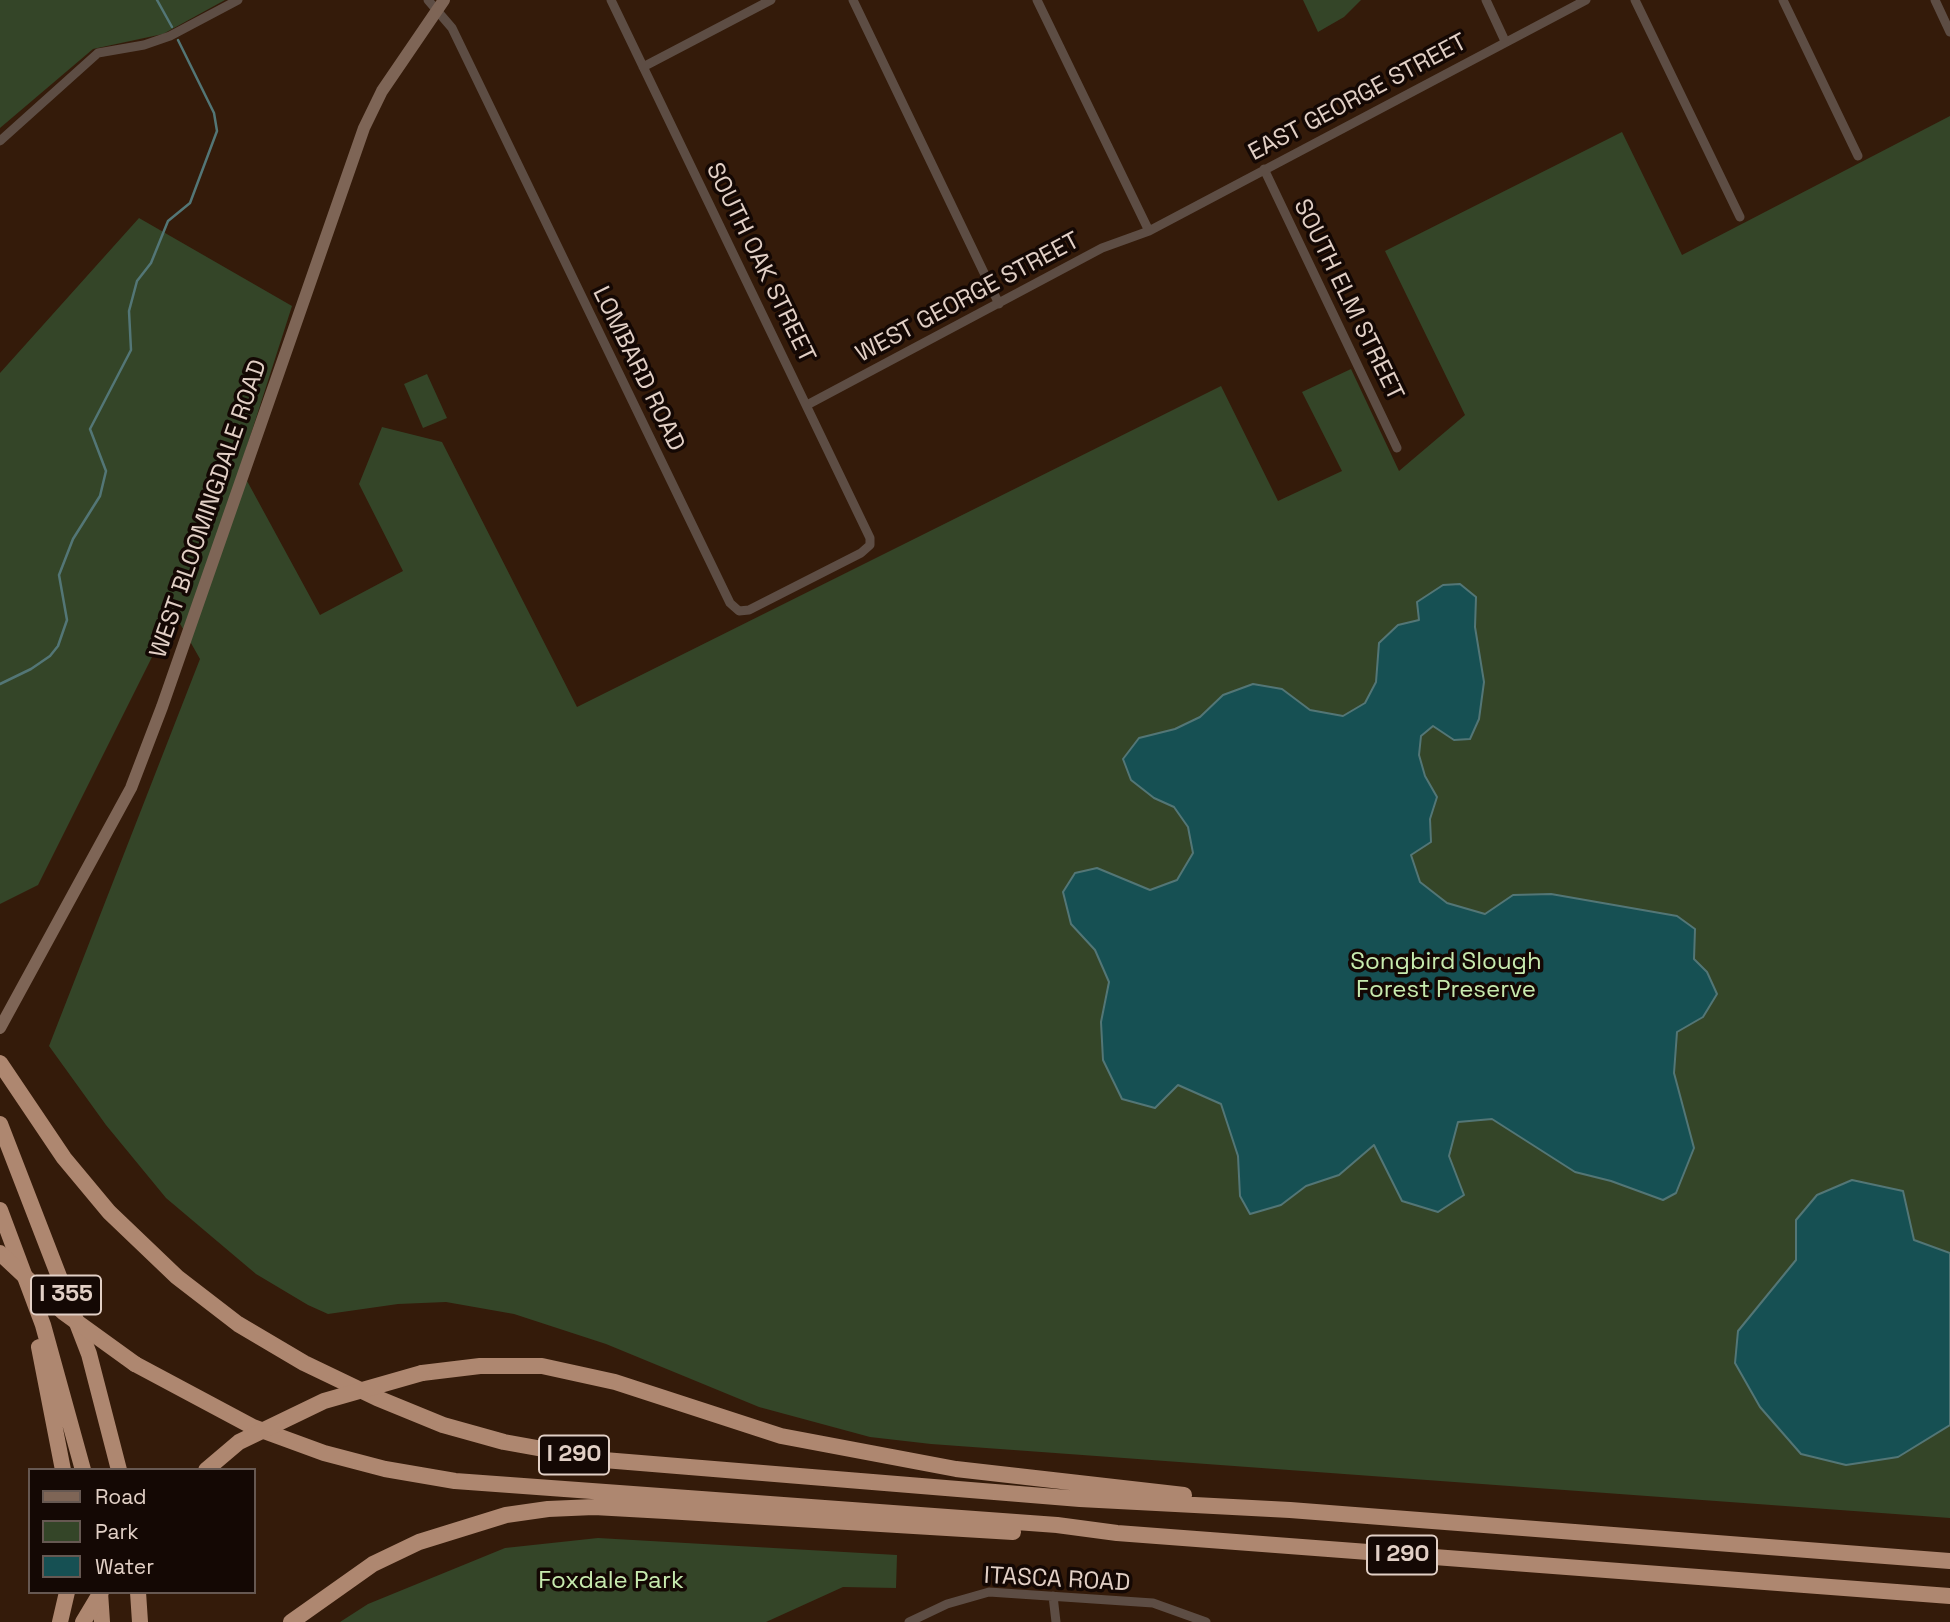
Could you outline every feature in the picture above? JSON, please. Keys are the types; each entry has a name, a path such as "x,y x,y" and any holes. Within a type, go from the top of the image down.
{"highway":[{"name":"I 290","path":"0,1063 26,1105 83,1182 177,1277 238,1324 304,1363 443,1425 504,1442 604,1460 1080,1499 1290,1510 1950,1561"},
{"name":"I 355","path":"0,1124 89,1354 118,1468"},
{"name":"I 355","path":"0,1210 7,1250 43,1325 82,1468"},
{"name":"I 290","path":"7,1250 63,1311 135,1364 253,1427 385,1469 468,1482 1057,1525 1116,1533 1950,1596"},
{"path":"7,1250 49,1386 63,1468"},
{"path":"208,1468 239,1442 324,1401 422,1373 480,1366 542,1366 615,1382 781,1436 957,1469 1290,1510"},
{"path":"291,1622 373,1564 419,1542 506,1515 548,1509 594,1507 1020,1533 1116,1533"},
{"path":"60,1622 67,1594"},
{"path":"83,1622 99,1594"},
{"path":"100,1594 102,1622"},
{"path":"138,1594 140,1622"}],"street":[{"path":"0,141 98,53 144,46 170,37 238,0"},
{"name":"SOUTH OAK STREET","path":"611,0 868,533 870,545"},
{"path":"643,67 771,0"},
{"path":"853,0 999,304"},
{"path":"1037,0 1149,231"},
{"path":"1486,0 1506,41"},
{"name":"EAST GEORGE STREET","path":"1149,231 1586,0"},
{"path":"1635,0 1740,217"},
{"path":"1783,0 1858,156"},
{"path":"1935,0 1950,32"},
{"name":"LOMBARD ROAD","path":"436,3 452,28 734,608 749,610 861,553 870,545"},
{"name":"WEST BLOOMINGDALE ROAD","path":"1,1025 131,788 167,694 364,128 382,91 436,3"},
{"name":"SOUTH ELM STREET","path":"1264,169 1397,448"},
{"name":"WEST GEORGE STREET","path":"807,405 1102,248 1149,231"},
{"name":"ITASCA ROAD","path":"909,1622 947,1604 979,1594 1053,1596 1153,1604 1206,1622"},
{"path":"1053,1596 1056,1622"}],"green space":[{"path":"0,0 225,0 163,34 93,49 0,128"},
{"path":"1303,0 1361,0 1344,17 1318,32"},
{"name":"Songbird Slough Forest Preserve","path":"1950,116 1950,1518 931,1444 870,1437 759,1407 606,1344 514,1314 446,1302 398,1304 328,1314 256,1274 166,1198 106,1125 49,1046 200,659 174,613 38,885 0,904 0,373 139,218 292,306 240,468 320,615 403,571 359,484 382,427 442,442 577,707 1221,386 1278,501 1342,471 1302,392 1351,369 1399,471 1465,415 1385,251 1622,132 1682,255"},
{"path":"427,374 447,418 423,428 404,384"},
{"name":"Foxdale Park","path":"598,1538 897,1555 896,1588 843,1587 766,1622 340,1622 368,1604 505,1548"}],"water":[{"path":"1460,584 1476,597 1475,627 1484,682 1479,719 1470,739 1454,740 1433,726 1421,736 1419,755 1425,776 1437,797 1430,819 1431,842 1411,855 1420,882 1447,903 1485,914 1513,895 1551,894 1677,916 1695,929 1694,959 1707,972 1717,994 1703,1017 1677,1032 1674,1073 1694,1148 1676,1193 1663,1200 1611,1181 1575,1172 1492,1119 1458,1122 1449,1156 1464,1195 1438,1212 1402,1201 1374,1145 1339,1175 1306,1186 1281,1205 1250,1214 1240,1196 1238,1156 1221,1104 1178,1085 1155,1108 1122,1099 1103,1060 1101,1022 1109,982 1095,950 1071,924 1063,892 1075,873 1097,868 1150,890 1177,880 1193,853 1188,827 1174,807 1154,798 1131,780 1123,759 1139,738 1175,729 1200,717 1223,695 1253,684 1282,689 1310,710 1343,716 1365,703 1376,682 1379,643 1398,625 1419,620 1417,602 1443,585"},
{"path":"1852,1180 1903,1191 1914,1240 1950,1253 1950,1425 1898,1457 1846,1465 1801,1454 1760,1407 1735,1363 1738,1331 1796,1260 1796,1220 1817,1195"}],"waterway":[{"path":"157,0 172,27"},
{"path":"0,684 31,669 50,656 58,646 67,620 59,575 73,539 100,496 106,471 90,429 131,350 129,311 137,281 151,263 168,221 190,203 217,131 214,113 178,40"}]}
